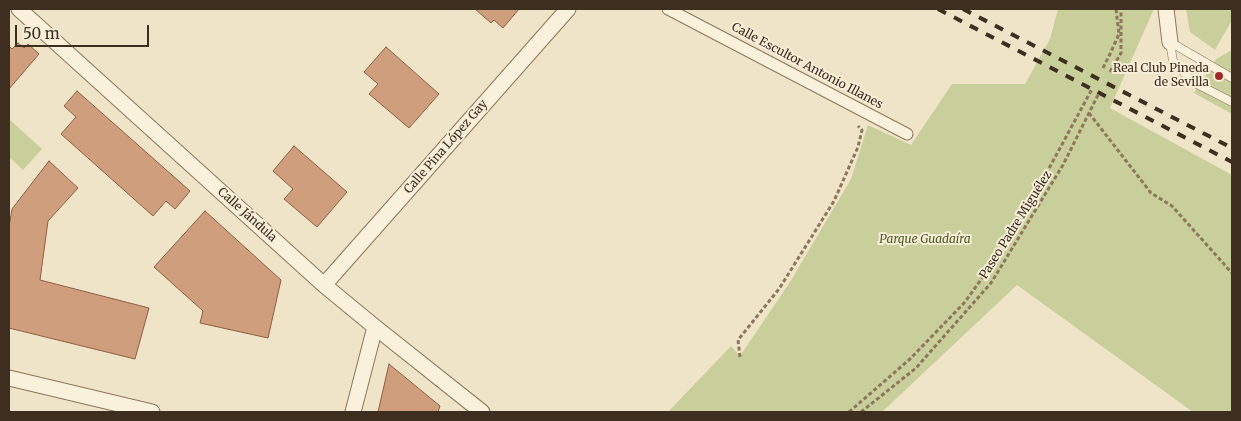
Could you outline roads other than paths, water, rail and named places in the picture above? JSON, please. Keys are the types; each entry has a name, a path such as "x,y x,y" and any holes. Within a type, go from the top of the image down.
{"street":[{"name":"Calle Jándula","path":"19,9 324,285 482,412"},
{"name":"Calle Pina López Gay","path":"324,285 568,9"},
{"name":"Calle Escultor Antonio Illanes","path":"668,9 907,134"},
{"path":"1166,9 1170,42"},
{"path":"353,412 374,327"},
{"path":"9,378 152,412"}],"lane":[{"path":"1170,42 1232,78"},
{"path":"1170,42 1173,61 1193,82 1232,102"}],"railway":[{"path":"938,9 1232,162"},
{"path":"963,9 1232,148"}],"place":[{"name":"Real Club Pineda de Sevilla","path":"1219,76"}],"park label":[{"name":"Parque Guadaíra","path":"925,240"}]}
